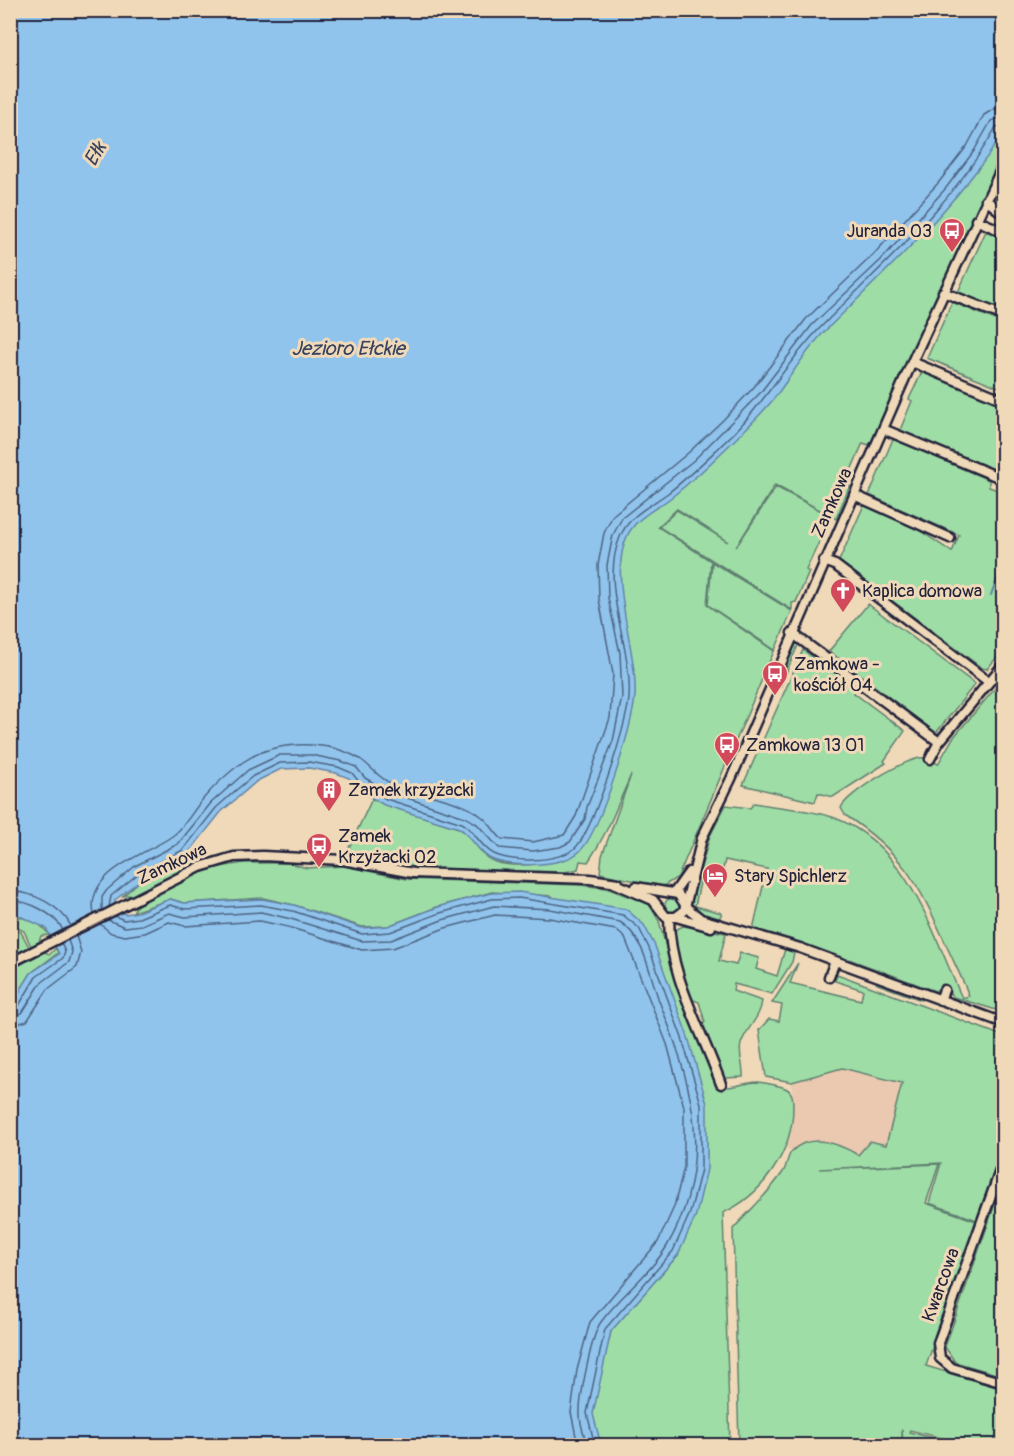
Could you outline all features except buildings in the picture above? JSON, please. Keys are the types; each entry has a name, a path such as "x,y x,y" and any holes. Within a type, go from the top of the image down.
{"street":[{"name":"Zamkowa","path":"685,905 706,828 731,779 792,633 943,292 1004,163"},
{"path":"986,200 1004,214"},
{"path":"976,220 1004,232"},
{"path":"943,292 1004,316"},
{"path":"912,362 1004,399"},
{"path":"883,429 1003,479"},
{"path":"854,495 950,538"},
{"path":"824,561 836,565 989,682"},
{"path":"792,633 939,742"},
{"path":"930,759 939,742 1004,664"},
{"name":"Zamkowa","path":"10,963 212,862 246,856 343,860 413,873 590,879 671,893 684,882 696,859"},
{"name":"Zamkowa","path":"614,883 648,897 660,907"},
{"path":"735,929 699,925 664,915 660,907 662,897 671,893 681,896 685,905 701,920 735,929 835,961 1004,1023"},
{"path":"685,905 673,918 669,935 676,967 721,1084"},
{"path":"829,977 835,961"},
{"path":"940,1000 944,990"},
{"name":"Kwarcowa","path":"1004,1160 938,1343 940,1358 952,1368 1004,1383"}],"shaded area":[{"path":"842,1068 902,1083 886,1145 858,1156 803,1145 792,1151 786,1148 793,1121 792,1082"}],"green space":[{"path":"1003,11 1003,172 994,173 875,436 869,445 863,443 845,484 850,486 836,519 775,485 736,547 776,487 827,514 822,523 827,525 806,570 809,572 796,602 792,603 792,610 659,527 677,510 728,542 677,509 658,527 711,561 707,605 774,651 678,877 662,887 600,873 602,856 631,775 601,840 588,862 580,861 578,869 565,872 406,868 346,854 372,799 459,828 470,837 484,855 497,862 514,865 548,863 601,559"},
{"path":"986,231 1003,239 1003,310 958,292"},
{"path":"952,302 1003,323 1003,389 927,358"},
{"path":"922,372 1003,405 1003,473 900,430 912,401 909,399"},
{"path":"893,439 989,480 989,487 1003,492 1003,650 987,669 982,668 839,561 864,505 919,530 952,552 959,535 869,495"},
{"path":"712,562 792,611 775,650 708,605"},
{"path":"868,604 975,684 936,733 829,651"},
{"path":"799,643 780,687 778,686 785,661 793,644"},
{"path":"803,650 856,689 854,693 905,731 884,761 886,763 833,797 818,793 815,802 743,785"},
{"path":"1003,679 1003,1012 953,997 939,988 935,991 849,959 847,961 753,929 767,869 725,860 720,882 701,878 695,906 722,913 719,919 703,916 690,905 710,836 726,805 750,808 754,803 835,818 860,831 882,849 900,870 928,920 962,998 969,996 916,884 894,855 845,815 841,808 866,785 906,763 925,758 938,764 953,738"},
{"path":"187,855 220,867 244,863 288,863 307,868 344,866 407,879 579,885 606,888 649,904 659,921 670,962 718,1084 727,1087 758,1082 788,1089 793,1098 792,1123 788,1140 773,1170 751,1195 723,1213 730,1445 584,1445 611,1331 678,1255 552,896 492,892 437,907 388,926 362,927 294,905 263,898 184,903 171,899 133,912 136,907 129,895 123,896 143,878"},
{"path":"672,898 677,900 679,905 677,910 672,912 667,910 665,905 667,900"},
{"path":"11,913 39,924 50,935 41,936 39,942 31,946 24,931 11,925"},
{"path":"683,926 726,933 719,961 736,965 740,953 759,958 756,969 777,976 785,949 794,953 792,962 772,994 734,984 733,991 762,1001 759,1013 741,1044 743,1077 725,1078 720,1072 700,1026 705,1022 699,1002 691,999 677,956 675,930"},
{"path":"11,928 21,932 29,947 11,956"},
{"path":"56,948 58,953 31,973 11,1006 14,968 44,952 50,954"},
{"path":"798,963 790,983 861,1000 863,990 835,981 837,974 1003,1036 1003,1144 977,1220 929,1203 941,1163 819,1169 939,1164 926,1203 976,1221 926,1366 1003,1389 1003,1445 970,1445 910,1430 909,1432 961,1445 903,1445 902,1429 902,1445 739,1445 733,1229 777,1180 784,1170 790,1153 800,1145 816,1141 825,1142 858,1155 870,1141 886,1145 902,1083 842,1068 792,1082 766,1077 759,1030 769,1019 779,1021 782,1005 772,1003"},
{"path":"875,980 921,997 921,1000 877,984"},
{"path":"1002,1184 1004,1184 1003,1376 955,1362 945,1347"}],"water":[{"name":"Jezioro Ełckie","path":"11,11 1003,11 1004,122 998,139 985,160 918,239 824,332 772,401 753,422 691,481 632,528 624,544 621,586 635,677 633,710 606,802 588,840 580,851 550,863 523,865 500,862 486,856 459,828 384,805 355,788 349,778 309,768 281,769 257,781 221,812 187,855 143,878 115,900 115,908 125,914 138,912 170,899 184,903 262,899 294,905 362,928 388,926 438,907 470,898 492,893 519,892 626,909 644,925 655,946 688,1037 707,1104 707,1169 696,1215 678,1255 611,1331 593,1414 601,1445 11,1445 10,1007 31,973 59,954 46,928 11,912"}],"pier":[{"path":"122,899 118,906 128,910 54,948 48,937"}],"waterway":[{"path":"991,595 998,577"}],"place":[{"name":"Juranda 03","path":"952,254"},
{"name":"Kaplica domowa","path":"843,614"},
{"name":"Zamkowa - kościół 04","path":"775,697"},
{"name":"Zamkowa 13 01","path":"727,768"},
{"name":"Zamek krzyżacki","path":"329,813"},
{"name":"Zamek Krzyżacki 02","path":"319,869"},
{"name":"Stary Spichlerz","path":"715,899"}],"water label":[{"name":"Ełk","path":"95,154"}]}
